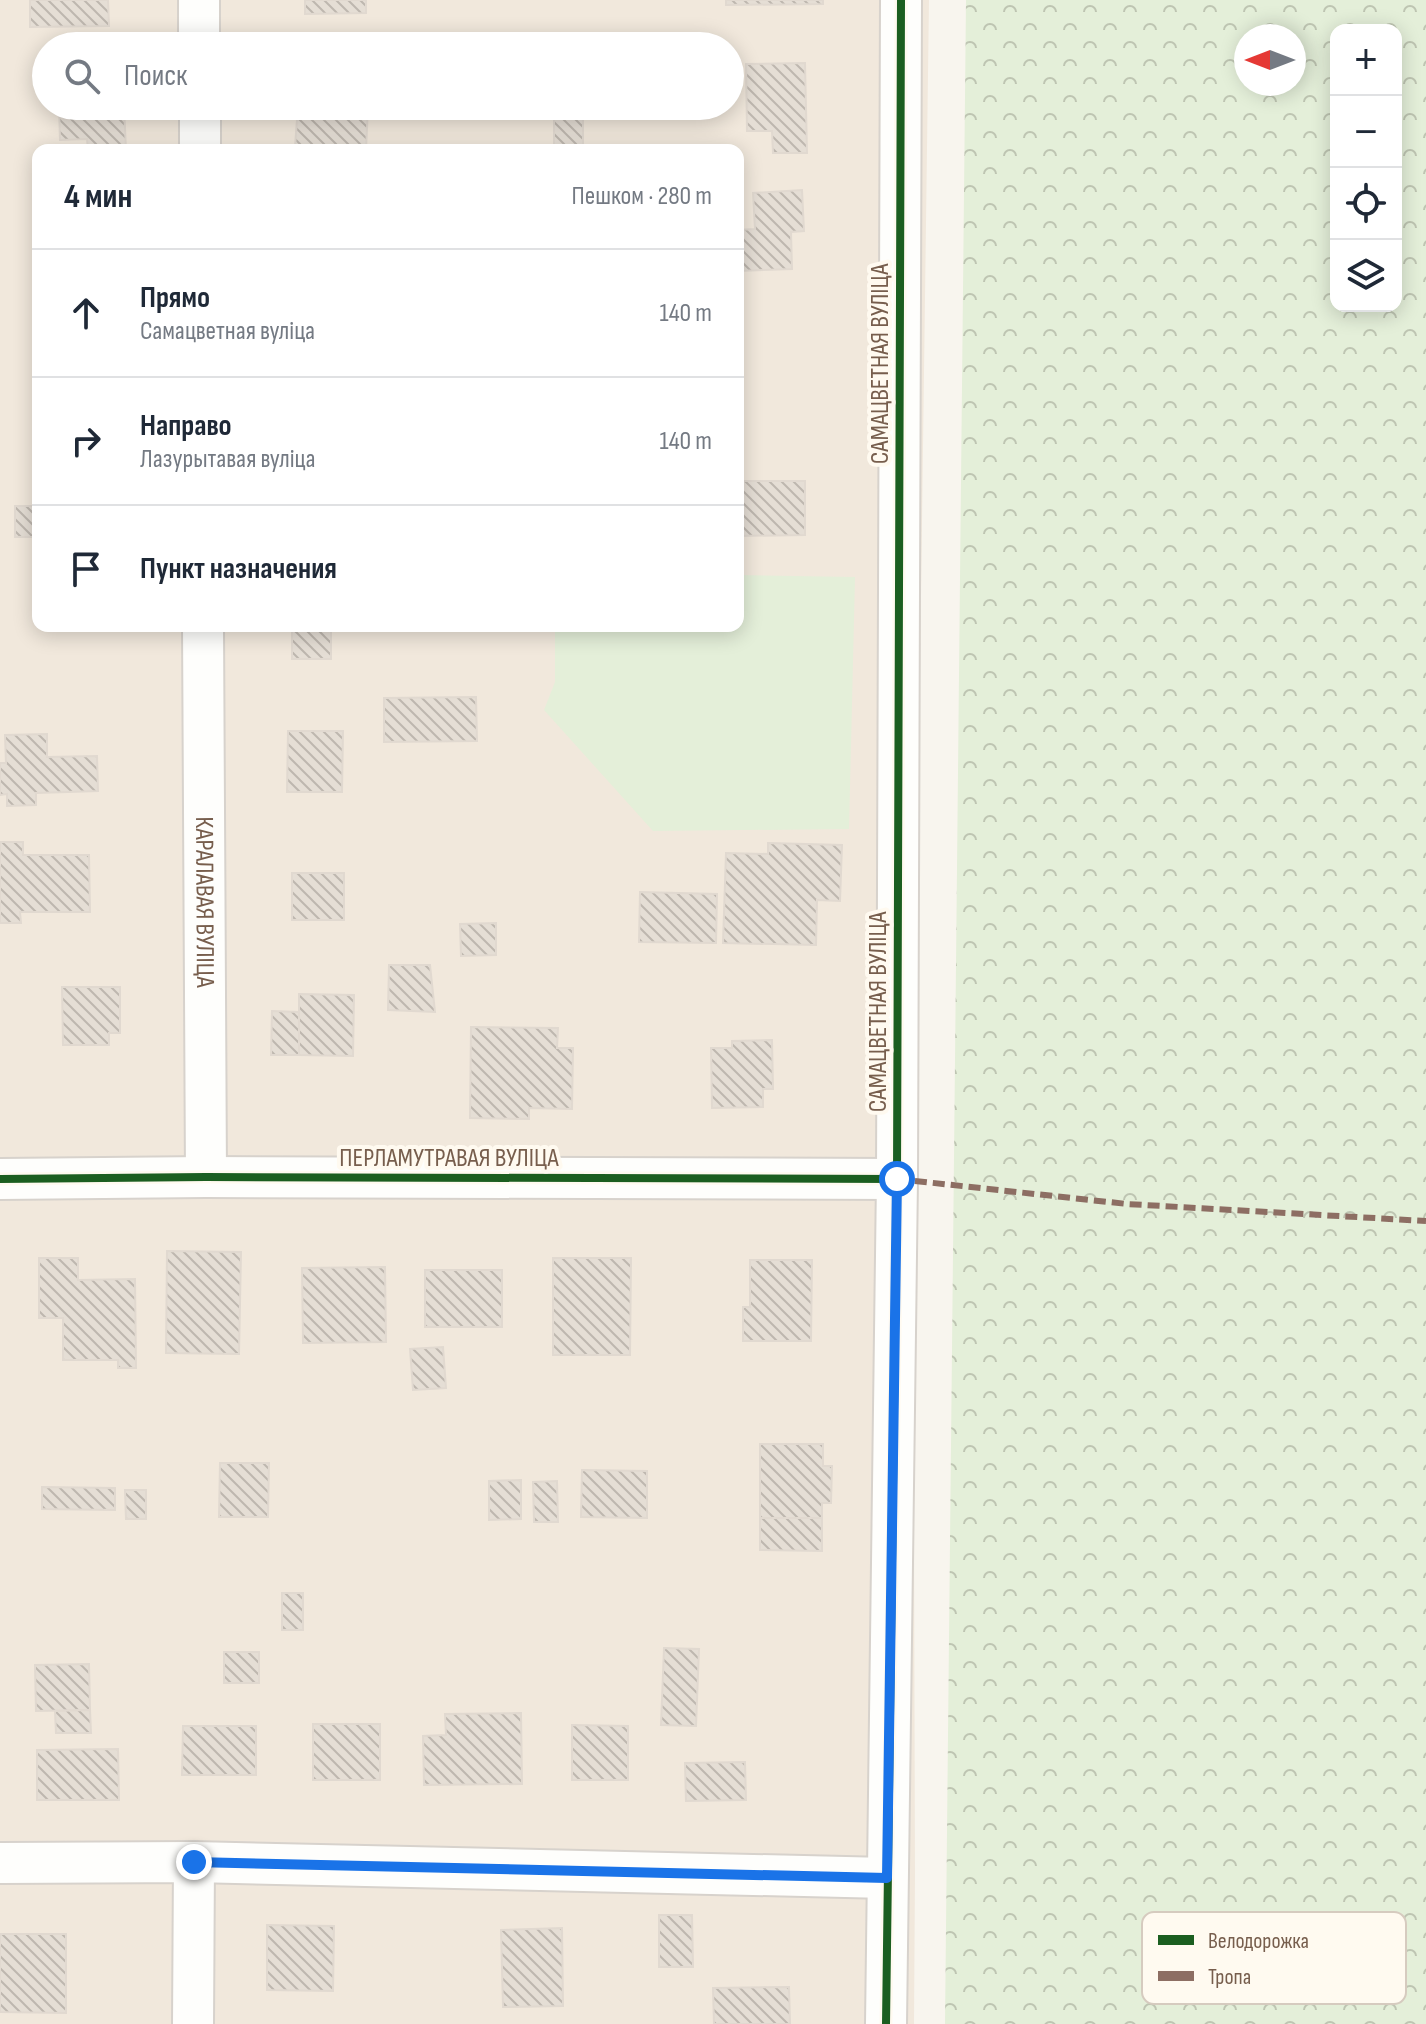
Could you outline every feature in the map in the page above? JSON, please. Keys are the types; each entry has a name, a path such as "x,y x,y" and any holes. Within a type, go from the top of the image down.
{"street":[{"path":"199,0 199,32"},
{"name":"САМАЦВЕТНАЯ ВУЛІЦА","path":"886,2024 897,1179 901,0"},
{"path":"200,120 200,144"},
{"name":"КАРАЛАВАЯ ВУЛІЦА","path":"203,632 206,1177"},
{"name":"ПЕРЛАМУТРАВАЯ ВУЛІЦА","path":"0,1179 897,1179"},
{"path":"193,2024 194,1862"},
{"path":"0,1863 194,1862 887,1878"}],"shaded area":[{"path":"0,0 929,0 913,1193 914,2024 0,2024"}],"green space":[{"path":"966,0 1426,0 1426,2024 945,2024"},
{"path":"744,575 855,577 849,829 653,831 544,710 555,682 555,632 744,632"}],"building":[{"path":"30,0 108,0 109,26 30,27"},
{"path":"305,0 366,0 366,13 305,14"},
{"path":"726,0 823,0 823,4 726,5"},
{"path":"805,63 807,153 773,153 772,131 747,131 746,64"},
{"path":"59,120 125,120 126,144 87,144 87,139 60,140"},
{"path":"297,120 367,120 366,144 295,144"},
{"path":"554,120 583,120 583,144 554,144"},
{"path":"802,190 804,231 791,232 792,269 744,271 744,230 755,229 753,193"},
{"path":"744,481 805,481 805,535 744,536"},
{"path":"15,506 32,506 32,537 15,537"},
{"path":"292,632 331,632 331,659 292,659"},
{"path":"476,697 477,741 384,742 384,698"},
{"path":"288,731 343,731 342,792 287,792"},
{"path":"47,734 47,757 97,756 98,791 36,793 36,805 7,806 7,794 0,795 0,763 6,763 5,735"},
{"path":"0,842 23,842 23,855 89,855 90,912 20,912 21,923 0,923"},
{"path":"768,843 842,845 840,901 817,900 816,945 723,943 726,853 768,854"},
{"path":"292,873 344,873 344,920 292,920"},
{"path":"640,892 717,894 716,943 639,942"},
{"path":"496,923 496,955 461,956 460,924"},
{"path":"389,965 430,965 435,1012 388,1010"},
{"path":"62,987 120,987 120,1033 109,1033 109,1045 63,1045"},
{"path":"299,994 354,995 353,1056 299,1055"},
{"path":"272,1011 299,1012 299,1055 271,1055"},
{"path":"471,1027 558,1028 557,1048 573,1048 572,1109 529,1108 529,1119 470,1118"},
{"path":"772,1040 773,1089 763,1089 763,1107 712,1108 711,1048 732,1048 732,1041"},
{"path":"167,1251 241,1252 239,1354 166,1353"},
{"path":"39,1258 78,1258 78,1280 135,1279 136,1368 118,1368 118,1360 63,1360 63,1318 39,1318"},
{"path":"553,1258 631,1258 630,1355 553,1355"},
{"path":"750,1260 812,1260 811,1341 743,1341 743,1307 750,1307"},
{"path":"385,1267 386,1342 303,1343 302,1268"},
{"path":"425,1270 502,1270 502,1327 425,1327"},
{"path":"443,1347 446,1388 413,1390 410,1349"},
{"path":"760,1444 823,1444 823,1466 832,1466 831,1503 822,1503 822,1518 760,1518"},
{"path":"220,1463 269,1463 268,1517 219,1517"},
{"path":"582,1470 647,1471 647,1518 581,1517"},
{"path":"521,1480 521,1519 489,1520 489,1481"},
{"path":"557,1481 558,1522 534,1522 533,1482"},
{"path":"42,1487 115,1488 115,1510 42,1509"},
{"path":"125,1490 146,1490 146,1519 126,1519"},
{"path":"760,1518 822,1518 822,1551 760,1550"},
{"path":"282,1593 303,1593 303,1630 282,1630"},
{"path":"664,1648 699,1649 696,1726 661,1725"},
{"path":"224,1652 259,1652 259,1683 224,1683"},
{"path":"89,1664 90,1710 36,1711 35,1665"},
{"path":"90,1710 91,1733 56,1733 55,1711"},
{"path":"521,1713 522,1784 424,1785 423,1736 446,1735 445,1714"},
{"path":"313,1724 380,1724 380,1780 313,1780"},
{"path":"572,1725 628,1726 628,1780 572,1780"},
{"path":"183,1726 256,1726 256,1775 182,1775"},
{"path":"118,1749 119,1800 37,1800 37,1750"},
{"path":"745,1762 746,1800 686,1801 685,1763"},
{"path":"659,1915 692,1915 693,1967 659,1967"},
{"path":"267,1925 334,1926 333,1991 267,1990"},
{"path":"562,1928 563,2006 503,2007 501,1930"},
{"path":"0,1934 66,1934 66,2013 0,2012"},
{"path":"789,1987 790,2024 714,2024 713,1988"}],"marked path":[{"path":"897,1179 1127,1204 1426,1221"}],"cycle path":[{"path":"886,2024 897,1179 901,0"},
{"path":"0,1179 897,1179"}],"route":[{"path":"194,1862 887,1878 897,1179"}]}
